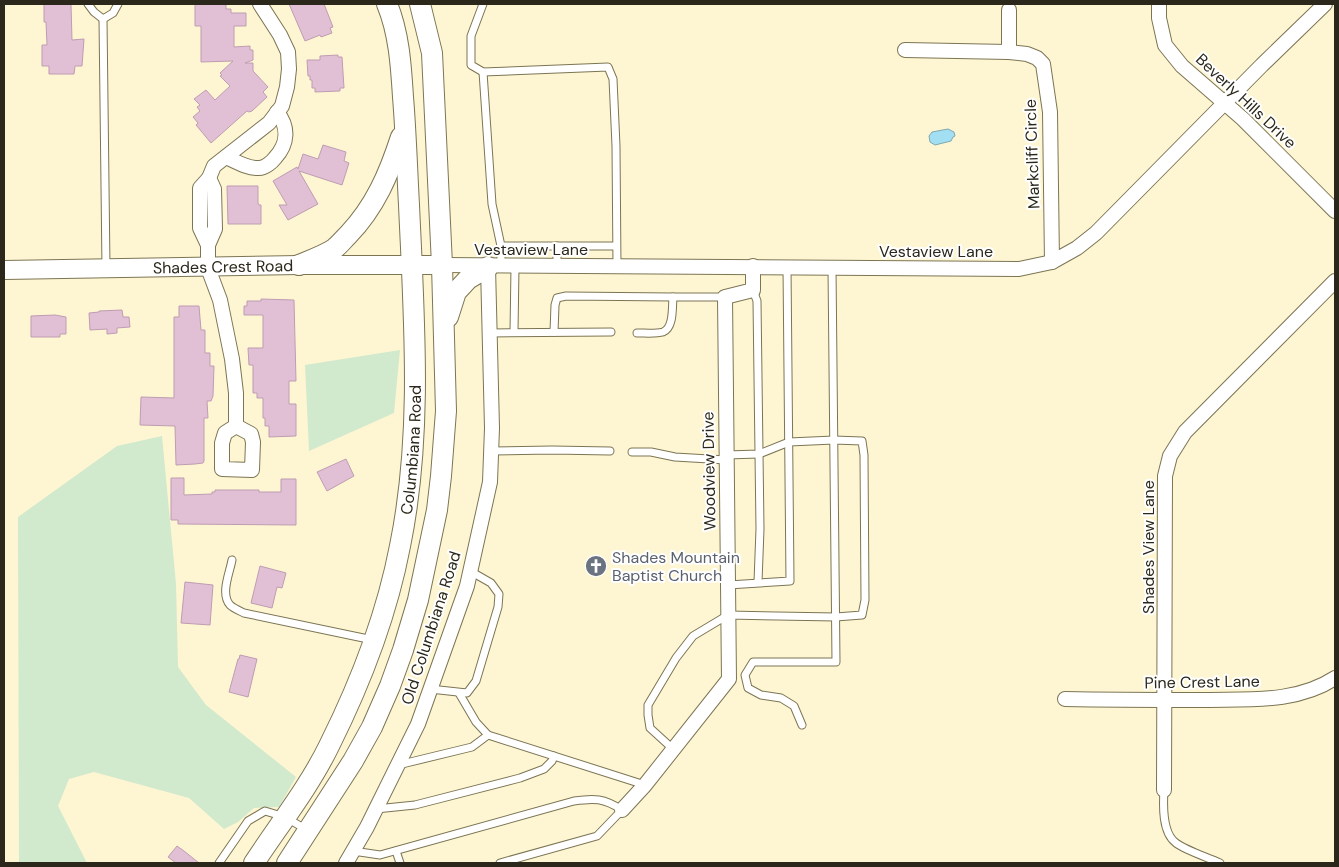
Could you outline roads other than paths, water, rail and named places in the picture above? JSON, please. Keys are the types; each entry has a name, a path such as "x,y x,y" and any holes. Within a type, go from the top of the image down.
{"main road":[{"name":"Columbiana Road","path":"254,863 328,748 361,676 374,640 400,546 408,492 414,410 412,265 401,60 392,16 387,4"},
{"name":"Columbiana Road","path":"288,863 353,761 372,727 390,686 418,600 437,510 446,411 442,265 432,53 420,4"},
{"path":"428,37 434,4"},
{"path":"299,265 336,247 366,213 383,185 405,126"},
{"path":"444,328 456,292 468,279 501,267"},
{"path":"414,410 446,411"},
{"path":"374,640 403,650"}],"street":[{"path":"236,426 236,393 232,359 220,300 208,268 208,245 200,228 200,188 209,178 214,166 268,122 282,106 289,69 288,52 280,35 260,4"},
{"name":"Beverly Hills Drive","path":"1159,4 1159,18 1165,45 1182,66 1243,119 1335,211"},
{"name":"Vestaview Lane","path":"442,265 501,267 753,266 1019,269 1052,262 1077,248 1096,233 1325,4"},
{"path":"905,50 1009,52 1009,10"},
{"name":"Markcliff Circle","path":"1009,52 1026,54 1037,58 1043,64 1050,112 1052,262"},
{"path":"226,157 248,166 260,168 272,162 281,152 286,140 284,124 277,112"},
{"name":"Shades Crest Road","path":"4,270 299,265 442,265"},
{"path":"725,297 755,295 753,266"},
{"name":"Old Columbiana Road","path":"346,863 376,809 418,724 467,586 490,482 490,333 501,267"},
{"name":"Shades View Lane","path":"1164,790 1165,476 1170,456 1185,432 1335,281"},
{"name":"Woodview Drive","path":"622,810 645,785 729,679 725,297"},
{"name":"Pine Crest Lane","path":"1065,699 1264,699 1299,694 1324,685 1335,678"}],"lane":[{"path":"88,4 103,19"},
{"path":"103,19 113,13 118,4"},
{"path":"483,4 471,36 472,65 483,72 608,67 613,79 616,146 616,267"},
{"path":"103,19 106,269"},
{"path":"483,72 492,204 501,246 501,267 514,332"},
{"path":"501,246 616,246"},
{"path":"557,246 557,267"},
{"path":"728,584 790,580 787,267"},
{"path":"802,725 794,706 782,698 761,695 748,688 746,676 753,662 836,662 832,268"},
{"path":"755,295 760,529 758,582"},
{"path":"554,332 557,298 566,296 725,297"},
{"path":"637,333 663,332 668,328 671,321 673,297"},
{"path":"490,333 611,332"},
{"path":"632,452 652,452 675,457 726,457 759,454 788,442 834,440 862,441 864,455 865,600 862,615 836,617 728,615 693,636 676,658 648,705 650,728 673,749"},
{"path":"491,451 610,451"},
{"path":"232,560 226,596 230,605 244,613 374,640"},
{"path":"430,689 466,693 476,681 498,607 499,594 491,583 470,571"},
{"path":"460,693 476,722 488,735 645,785"},
{"path":"398,765 472,747 488,735"},
{"path":"376,809 415,805 520,778 544,769 554,756"},
{"path":"1164,790 1163,800 1166,824 1176,844 1220,863"},
{"path":"353,851 380,855 574,800 604,800 622,810 597,836 500,863"},
{"path":"220,863 248,821 265,812 285,817 308,831"},
{"path":"396,851 400,863"}],"water":[{"path":"948,129 954,132 955,136 951,141 935,145 930,142 929,136 932,132"}],"place":[{"name":"Shades Mountain Baptist Church","path":"596,566"}]}
